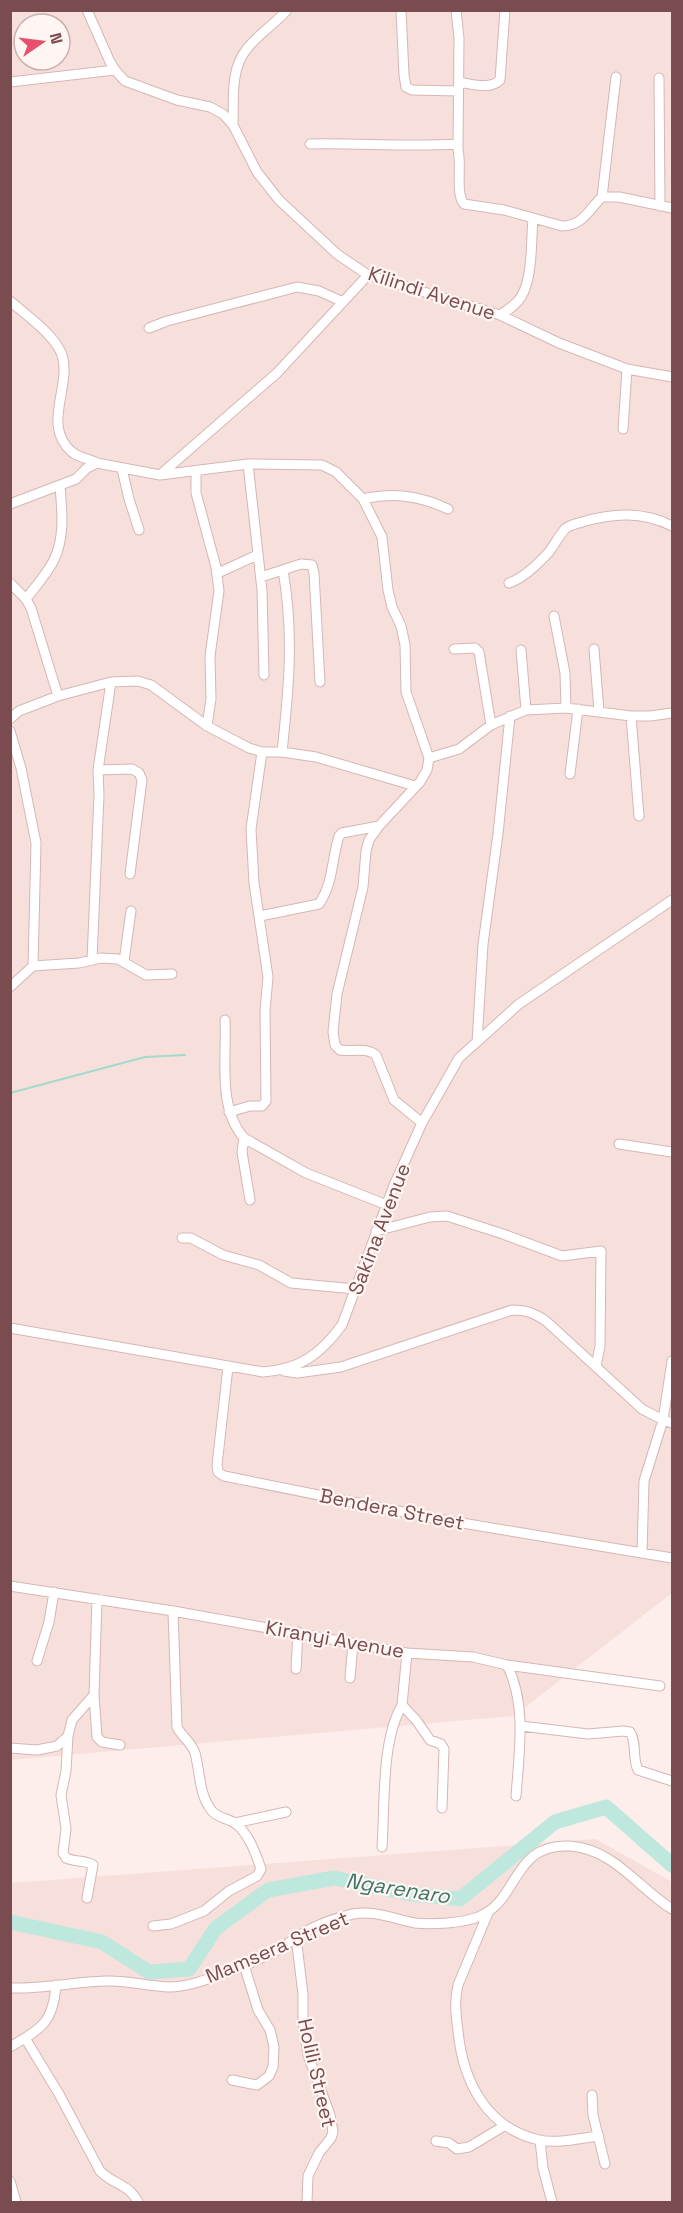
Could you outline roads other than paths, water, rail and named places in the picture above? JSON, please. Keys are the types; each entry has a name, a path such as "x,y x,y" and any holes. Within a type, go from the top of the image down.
{"street":[{"path":"10,82 114,70 87,10"},
{"path":"233,125 235,82 241,58 246,49 288,10"},
{"path":"401,10 404,75 406,87 412,90 496,84 500,80 506,10"},
{"path":"456,10 459,38 458,144 461,162 459,193 464,204 504,210 568,226 589,214 602,197 616,77"},
{"name":"Kilindi Avenue","path":"114,70 125,81 177,100 210,107 223,114 233,125 257,172 279,200 337,254 368,275 500,315 559,343 627,369 672,377"},
{"path":"659,78 660,206"},
{"path":"310,144 360,143 431,146 458,144"},
{"path":"602,197 619,197 672,208"},
{"path":"500,315 520,299 524,291 531,253 533,218"},
{"path":"160,475 277,373 368,275"},
{"path":"149,328 167,321 297,287 319,291 343,302"},
{"path":"10,301 43,329 61,353 64,364 57,415 62,438 71,452 98,463 160,475 248,464 322,465 336,472 363,499 382,537 388,590 405,645 406,692 429,758 427,770 405,800 379,826 369,840 363,887 337,994 333,1040 340,1050 362,1050 376,1056 394,1100 422,1123"},
{"path":"623,429 627,369"},
{"path":"10,504 76,479 87,468 98,463"},
{"path":"248,464 261,577 264,675"},
{"path":"122,469 131,508 139,530"},
{"path":"196,471 196,493 218,573 219,591 210,656 211,699 207,726"},
{"path":"26,599 53,562 60,544 62,525 60,486"},
{"path":"363,499 401,495 422,498 448,509"},
{"path":"509,583 516,581 536,565 567,527 575,524 605,516 635,514 672,526"},
{"path":"218,573 257,555"},
{"path":"261,577 301,564 312,565 320,682"},
{"path":"282,752 291,639 283,570"},
{"path":"10,583 26,599 31,608 58,696"},
{"path":"554,616 565,673 566,708"},
{"path":"454,650 475,648 479,652 491,725"},
{"path":"594,649 599,711"},
{"path":"521,650 526,710"},
{"path":"10,719 19,711 58,696 111,682 138,681 151,685 207,726 249,748 261,752 282,752 316,757 415,786"},
{"path":"92,960 98,770 111,682"},
{"path":"429,758 459,748 491,725 526,710 566,708 631,716 672,713"},
{"path":"570,774 578,709"},
{"path":"477,1042 483,944 498,834 510,716"},
{"path":"631,716 639,816"},
{"path":"10,731 21,768 36,843 33,966"},
{"path":"229,1112 250,1106 262,1106 266,1101 265,1011 268,977 254,883 251,829 261,752"},
{"path":"98,770 132,769 139,773 142,780 143,789 130,874"},
{"path":"260,916 320,904 333,865 339,836 379,826"},
{"name":"Sakina Avenue","path":"10,1328 263,1372 282,1371 317,1354 330,1342 342,1325 376,1231 422,1123 459,1058 519,1004 672,900"},
{"path":"124,962 131,911"},
{"path":"10,987 33,966 79,963 110,957 146,975 172,974"},
{"path":"225,1020 224,1072 229,1112 244,1138 306,1173 387,1205"},
{"path":"244,1138 242,1152 250,1200"},
{"path":"619,1144 672,1152"},
{"path":"376,1231 430,1217 447,1216 562,1256 601,1251 600,1346 596,1366"},
{"path":"182,1238 191,1238 223,1255 259,1265 291,1283 355,1289"},
{"path":"282,1371 297,1373 341,1367 512,1310 524,1310 535,1313 642,1409 668,1422"},
{"path":"642,1553 644,1481 668,1422 672,1360"},
{"name":"Bendera Street","path":"228,1367 217,1465 218,1472 224,1476 438,1519 672,1558"},
{"name":"Kiranyi Avenue","path":"10,1586 298,1632 407,1653 473,1657 507,1665 660,1686"},
{"path":"37,1661 49,1622 54,1592"},
{"path":"97,1599 94,1695 97,1737 102,1742 120,1745"},
{"path":"153,1926 171,1924 204,1911 229,1891 257,1876 261,1869 242,1830 235,1823 218,1816 208,1805 192,1746 180,1734 177,1727 173,1611"},
{"path":"296,1669 298,1632"},
{"path":"350,1678 353,1642"},
{"path":"382,1847 388,1751 393,1724 402,1704 407,1653"},
{"path":"507,1665 515,1684 521,1726 516,1796"},
{"path":"87,1898 93,1865 66,1858 63,1852 66,1829 62,1795 68,1736 72,1720 94,1695"},
{"path":"402,1704 430,1740 441,1744 444,1749 442,1808"},
{"path":"521,1726 588,1734 630,1732 634,1738 635,1762 638,1770 672,1781"},
{"path":"10,1748 48,1749 57,1746 68,1736"},
{"path":"235,1823 286,1812"},
{"path":"598,2136 563,2141 540,2140 504,2126 491,2113 470,2083 464,2070 455,2008 458,1985 488,1912 495,1907 516,1875 536,1853 544,1849 568,1846 586,1849 610,1860 672,1909"},
{"name":"Mamsera Street","path":"10,1988 117,1980 171,1987 207,1979 244,1965 282,1948 296,1937 353,1914 381,1913 418,1923 440,1923 476,1918 488,1912"},
{"name":"Holili Street","path":"296,1937 308,2055 330,2115 333,2132 308,2176 306,2202"},
{"path":"232,2080 257,2085 269,2076 273,2067 272,2037 258,2010 244,1965"},
{"path":"10,2047 50,2017 56,1985"},
{"path":"25,2038 59,2094 100,2171 107,2179 132,2191 138,2202"},
{"path":"592,2095 593,2115 605,2164"},
{"path":"436,2141 449,2142 457,2149 462,2149 480,2142 504,2126"},
{"path":"540,2140 543,2168 552,2202"},
{"path":"10,2181 16,2202"}],"waterway":[{"path":"10,1093 145,1057 185,1055"},
{"name":"Ngarenaro","path":"10,1922 102,1942 149,1972 189,1969 216,1928 268,1890 334,1878 411,1894 460,1899 555,1822 606,1807 672,1865"}]}
